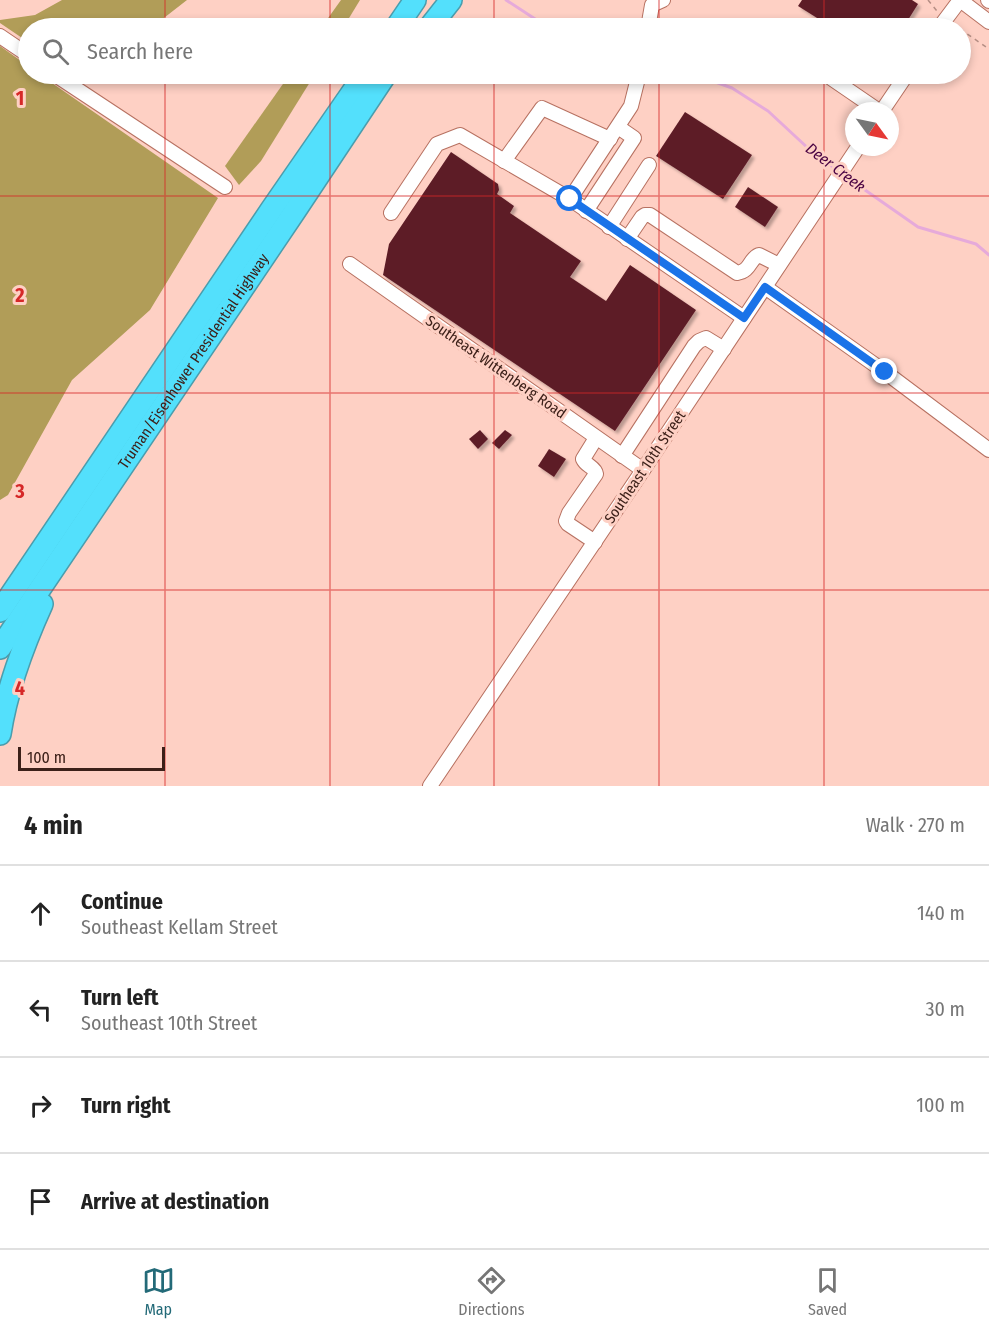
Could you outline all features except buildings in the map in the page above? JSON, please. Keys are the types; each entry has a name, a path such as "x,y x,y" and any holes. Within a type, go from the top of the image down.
{"highway":[{"path":"395,18 405,0"},
{"path":"403,18 415,0"},
{"path":"424,18 436,0"},
{"path":"436,18 450,0"},
{"name":"Truman/Eisenhower Presidential Highway","path":"0,611 358,84"},
{"name":"Truman/Eisenhower Presidential Highway","path":"0,648 379,84"},
{"path":"350,127 387,84"},
{"path":"0,584 81,491"},
{"path":"0,734 10,686 22,651 45,597 75,537"}],"street":[{"path":"649,18 651,5 663,0"},
{"path":"946,18 960,0 989,22"},
{"path":"0,36 18,49"},
{"path":"69,84 225,187"},
{"path":"570,199 631,106 637,84"},
{"path":"840,84 867,102"},
{"path":"887,102 900,84"},
{"path":"504,161 542,108 610,140"},
{"path":"586,211 634,138 618,127"},
{"path":"391,213 437,144 460,135 570,199 744,318"},
{"name":"Southeast 10th Street","path":"430,786 851,156"},
{"path":"609,227 649,165"},
{"path":"627,239 642,217 650,215 737,273 747,269 759,255 779,266"},
{"name":"Southeast Wittenberg Road","path":"350,264 643,470"},
{"path":"765,287 885,372 989,450"},
{"path":"622,456 694,346 706,338 724,349"},
{"path":"595,542 566,521 596,474 583,459 596,438"}],"path":[{"path":"971,37 989,49"}],"shaded area":[{"path":"62,0 187,0 164,18 18,18 18,35 0,23 0,20 35,15"},
{"path":"341,0 360,0 349,18 328,18"},
{"path":"0,46 18,59 18,84 53,84 218,198 150,310 72,380 8,495 0,500"},
{"path":"283,84 309,84 261,161 239,185 225,166"}],"waterway":[{"name":"Deer Creek","path":"506,0 534,18"},
{"name":"Deer Creek","path":"721,84 732,88 768,111 810,150 837,170"},
{"name":"Deer Creek","path":"845,176 918,227 976,244 989,255"}],"route":[{"path":"570,199 744,318 765,287 885,372"}]}
